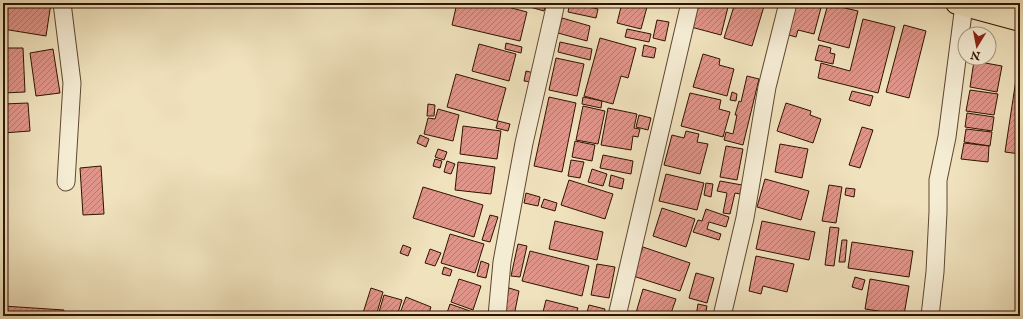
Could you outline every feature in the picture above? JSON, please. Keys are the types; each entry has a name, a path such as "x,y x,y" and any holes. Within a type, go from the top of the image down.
{"main road":[{"path":"960,4 1020,20"}],"street":[{"path":"62,3 72,83 66,182"},
{"path":"497,316 502,262 524,143 556,3"},
{"path":"618,316 690,3"},
{"path":"722,316 745,218 767,87 788,3"},
{"path":"930,316 935,272 938,180 947,137 960,4"}],"building":[{"path":"3,3 51,3 46,36 3,29"},
{"path":"457,3 492,3 527,12 520,41 452,25"},
{"path":"531,3 546,3 544,11 530,7"},
{"path":"570,3 598,9 596,18 568,12"},
{"path":"622,3 631,3 647,7 641,29 617,23"},
{"path":"697,3 729,3 721,35 691,27"},
{"path":"735,3 765,3 752,46 724,38"},
{"path":"793,3 822,4 814,34 798,30 796,37 785,34"},
{"path":"828,4 858,11 849,48 818,40"},
{"path":"562,18 590,26 587,41 558,33"},
{"path":"863,19 895,27 878,93 818,78 821,63 850,71"},
{"path":"657,20 669,22 665,41 653,38"},
{"path":"904,25 926,31 909,98 886,92"},
{"path":"627,29 651,34 649,42 625,37"},
{"path":"600,38 636,48 628,78 621,76 613,104 584,96"},
{"path":"560,42 592,49 590,60 558,52"},
{"path":"506,43 522,47 521,53 505,49"},
{"path":"479,44 516,54 509,81 472,71"},
{"path":"644,45 656,48 654,58 642,56"},
{"path":"819,45 831,48 830,53 835,54 833,64 815,60"},
{"path":"3,48 23,48 25,92 3,93"},
{"path":"53,49 60,93 36,96 30,53"},
{"path":"703,54 720,59 719,65 734,69 727,96 693,87"},
{"path":"556,58 584,64 577,96 549,90"},
{"path":"973,66 1002,66 997,92 970,87"},
{"path":"526,71 534,73 532,82 524,81"},
{"path":"1017,73 1020,74 1020,154 1005,152"},
{"path":"456,74 506,88 497,121 447,107"},
{"path":"747,76 759,79 743,145 724,140 726,132 733,134 737,115 735,115 739,101 741,102"},
{"path":"970,90 998,94 994,115 966,111"},
{"path":"852,91 873,96 870,106 849,100"},
{"path":"732,92 737,94 736,101 730,100"},
{"path":"690,93 721,100 719,109 730,112 723,137 681,126"},
{"path":"549,97 576,103 562,172 534,166"},
{"path":"583,97 602,101 601,108 582,104"},
{"path":"28,103 30,131 3,133 3,104"},
{"path":"786,103 811,111 810,115 821,119 813,143 777,131"},
{"path":"428,104 435,105 434,116 427,116"},
{"path":"583,106 605,111 598,144 576,140"},
{"path":"608,108 637,114 634,128 640,129 638,137 633,136 631,150 601,145"},
{"path":"438,109 459,115 453,141 424,134 428,118 435,119"},
{"path":"967,113 994,117 992,131 965,127"},
{"path":"639,115 651,118 648,130 636,127"},
{"path":"498,121 510,124 508,131 496,128"},
{"path":"463,126 501,131 497,159 460,154"},
{"path":"862,127 873,130 860,168 849,165"},
{"path":"966,129 992,132 990,146 964,142"},
{"path":"686,131 699,134 697,142 708,144 700,174 664,165 672,135 684,138"},
{"path":"420,135 429,139 426,147 417,143"},
{"path":"575,141 595,145 592,161 572,157"},
{"path":"964,143 989,146 988,162 961,159"},
{"path":"780,144 808,149 802,178 775,172"},
{"path":"726,146 743,149 737,180 720,177"},
{"path":"438,149 447,152 444,160 435,157"},
{"path":"603,155 633,161 631,174 600,168"},
{"path":"435,159 442,161 440,168 433,166"},
{"path":"571,160 584,162 580,178 568,176"},
{"path":"447,161 455,164 451,174 444,172"},
{"path":"458,162 495,167 491,194 455,190"},
{"path":"101,166 104,214 83,215 80,168"},
{"path":"592,169 607,174 603,186 588,182"},
{"path":"666,174 704,183 697,210 659,201"},
{"path":"611,175 624,179 622,189 609,186"},
{"path":"765,179 809,191 801,220 757,207"},
{"path":"569,180 613,194 605,219 561,205"},
{"path":"720,181 742,185 740,194 735,193 730,214 723,213 727,193 717,191"},
{"path":"706,183 713,184 711,197 704,195"},
{"path":"829,185 842,187 836,223 822,221"},
{"path":"423,187 483,205 474,237 413,218"},
{"path":"846,188 855,189 854,197 845,195"},
{"path":"526,193 540,197 538,206 524,203"},
{"path":"1020,196 1020,214 1016,213"},
{"path":"544,199 557,203 555,211 541,207"},
{"path":"662,208 695,219 686,247 653,236"},
{"path":"706,209 729,217 726,227 709,222 707,229 721,234 719,240 693,232 698,220 702,221"},
{"path":"490,215 498,217 490,242 482,240"},
{"path":"555,221 603,232 597,260 549,249"},
{"path":"762,221 815,232 809,260 756,249"},
{"path":"830,227 839,228 834,266 825,265"},
{"path":"450,234 484,244 475,273 441,263"},
{"path":"842,240 847,240 845,262 839,262"},
{"path":"852,242 913,251 909,277 848,268"},
{"path":"518,244 527,246 520,277 511,276"},
{"path":"403,245 411,248 408,256 400,253"},
{"path":"643,247 690,263 680,291 633,276"},
{"path":"430,249 441,253 435,266 425,263"},
{"path":"530,251 589,266 582,296 522,281"},
{"path":"756,256 794,264 787,292 763,286 761,294 749,291"},
{"path":"481,261 489,264 486,278 477,276"},
{"path":"597,264 615,267 609,298 591,295"},
{"path":"444,267 452,270 450,276 442,274"},
{"path":"696,273 714,278 707,303 689,298"},
{"path":"855,277 865,280 862,290 852,287"},
{"path":"459,279 481,286 473,310 451,302"},
{"path":"870,279 909,286 904,315 865,309"},
{"path":"371,288 383,292 376,316 362,316"},
{"path":"509,288 519,291 514,316 503,316"},
{"path":"643,289 676,299 670,316 635,316"},
{"path":"384,295 402,300 397,316 379,312"},
{"path":"406,297 431,307 428,316 399,316"},
{"path":"546,300 578,308 575,316 542,316"},
{"path":"450,304 470,311 468,316 446,316"},
{"path":"698,304 707,306 705,316 696,316"},
{"path":"589,305 605,309 604,316 586,316"},
{"path":"3,306 64,310 63,316 3,316"}]}
